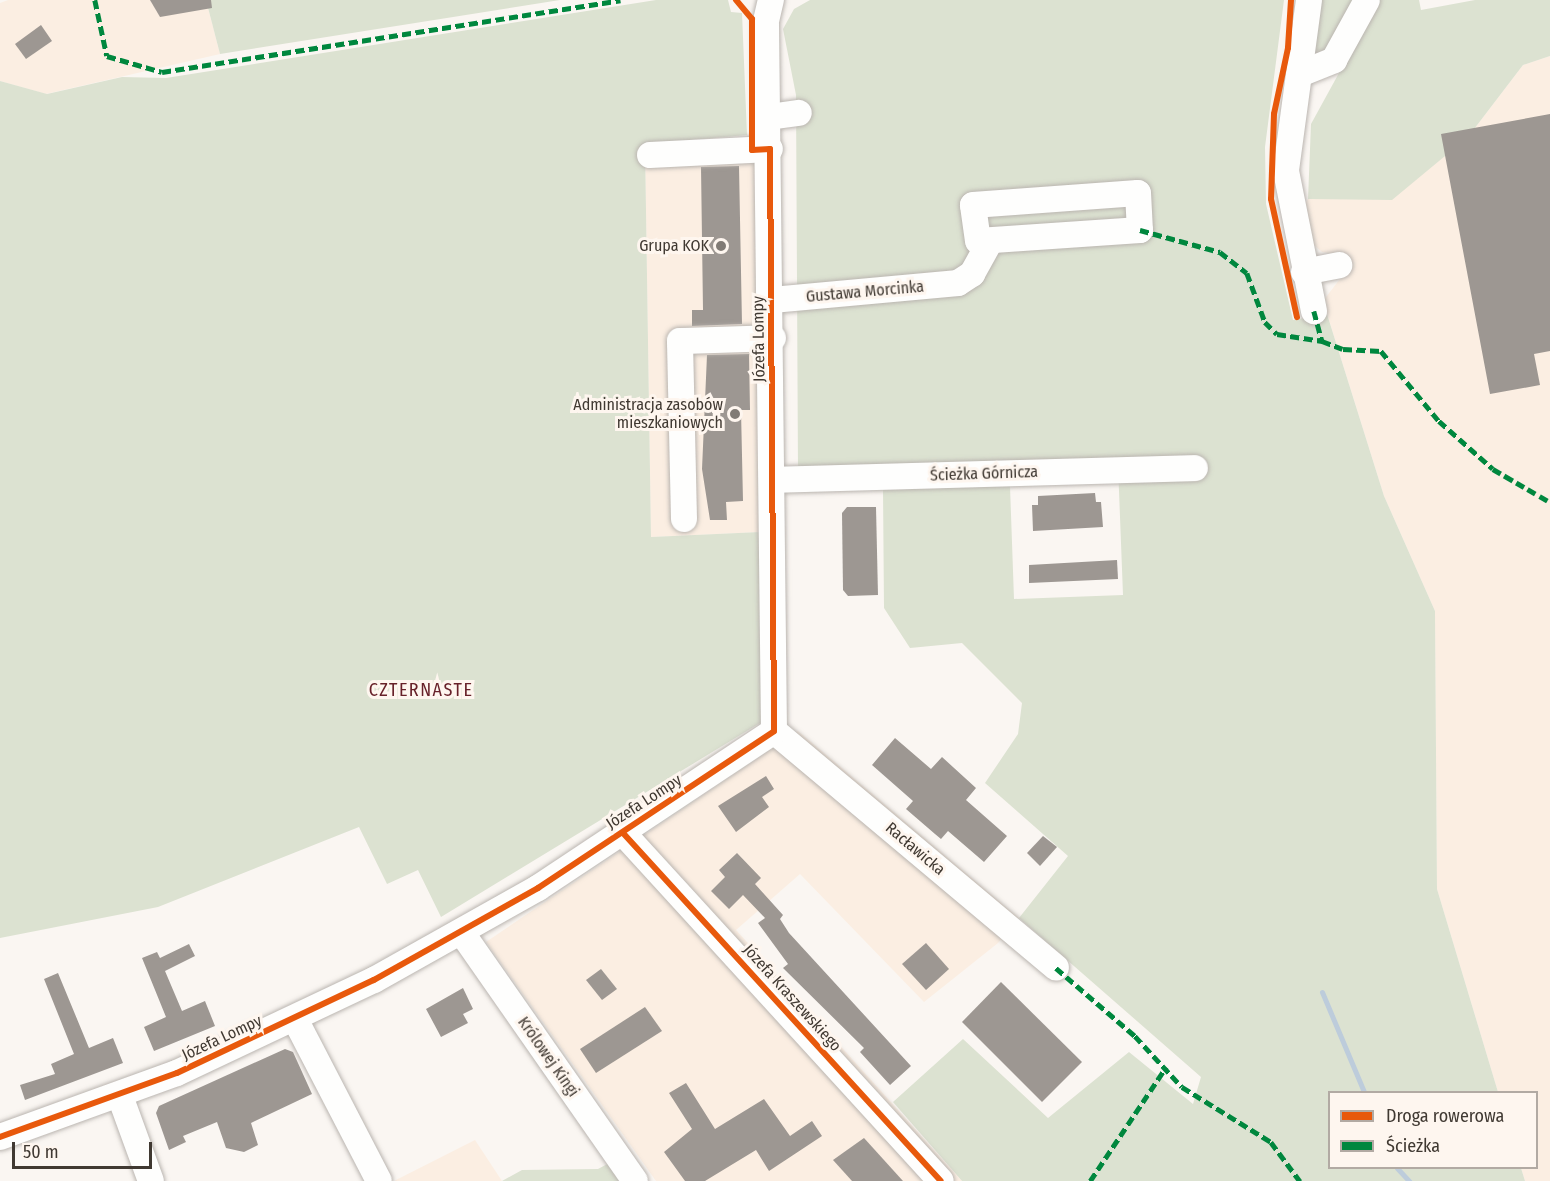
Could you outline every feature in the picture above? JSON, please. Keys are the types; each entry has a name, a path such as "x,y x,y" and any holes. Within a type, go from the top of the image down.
{"street":[{"name":"Józefa Lompy","path":"0,1137 120,1096 295,1019 462,933 623,833 774,731 773,338 766,21 771,0"},
{"path":"1309,0 1286,171 1304,272 1314,311"},
{"path":"1299,75 1334,60 1367,0"},
{"path":"769,117 799,113"},
{"path":"650,155 770,149"},
{"path":"1138,193 1140,230 990,241 978,241 973,205 1138,193"},
{"name":"Gustawa Morcinka","path":"772,300 958,283 972,274 990,241"},
{"path":"1304,272 1339,265"},
{"path":"684,519 680,341 773,338"},
{"name":"Ścieżka Górnicza","path":"773,480 1195,468"},
{"name":"Racławicka","path":"774,731 1056,968"},
{"name":"Józefa Kraszewskiego","path":"623,833 941,1181"},
{"name":"Królowej Kingi","path":"462,933 635,1181"},
{"path":"295,1019 380,1181"},
{"path":"120,1096 151,1181"}],"shaded area":[{"path":"8,0 206,0 220,54 46,94 0,81 0,3"},
{"path":"1550,56 1550,1181 1525,1181 1521,1169 1538,1169 1538,1091 1498,1091 1437,889 1435,611 1384,496 1323,301 1343,275 1340,255 1322,252 1309,241 1301,210 1308,199 1392,199 1468,137 1523,65"},
{"path":"757,142 760,532 651,537 645,144"},
{"path":"798,731 1019,918 998,943 924,1002 800,874 736,930 962,1181 656,1181 486,942"},
{"path":"475,1140 502,1181 394,1181"}],"green space":[{"path":"206,0 560,0 220,54"},
{"path":"656,0 728,0 731,12 742,13 747,135 645,144 651,537 760,532 765,720 441,917 418,870 387,884 359,827 158,907 0,938 0,81 47,94 122,77 166,78"},
{"path":"810,0 1284,0 1265,147 1266,204 1293,320 1327,314 1384,496 1435,611 1437,889 1498,1091 1328,1091 1328,1169 1521,1169 1525,1181 962,1181 893,1102 963,1039 1048,1118 1129,1052 1193,1104 1201,1077 1019,918 1068,856 985,783 1018,734 1022,703 962,643 910,648 884,608 883,490 1010,486 1014,599 1123,595 1118,465 798,473 796,95 783,29 794,9"},
{"path":"1318,0 1358,0 1332,51 1314,55"},
{"path":"1379,0 1419,0 1421,10 1475,0 1550,0 1550,56 1523,65 1468,137 1392,200 1308,199 1311,124"},
{"path":"613,1161 626,1181 502,1181 522,1170 598,1169"}],"building":[{"path":"150,0 211,0 212,8 160,17"},
{"path":"41,25 52,41 26,59 15,44"},
{"path":"1550,114 1550,351 1534,354 1540,385 1490,394 1441,134"},
{"name":"Grupa KOK","path":"739,166 742,324 692,326 692,310 703,310 701,167"},
{"path":"749,354 750,410 741,410 743,501 726,502 727,520 710,520 702,469 707,355"},
{"path":"1095,493 1096,502 1101,502 1103,527 1033,531 1032,505 1038,505 1038,496"},
{"path":"847,507 876,507 878,595 848,596 843,590 842,513"},
{"path":"1117,560 1118,579 1029,583 1029,565"},
{"path":"895,738 931,769 942,757 976,788 966,800 1007,836 984,862 948,831 941,839 906,809 913,801 872,765"},
{"path":"766,776 774,789 762,797 769,807 736,832 718,806"},
{"path":"1043,836 1057,847 1040,866 1027,853"},
{"path":"737,853 761,878 755,884 783,915 780,919 789,933 911,1066 890,1085 860,1052 864,1048 783,968 788,964 758,923 765,918 743,895 729,909 711,891 725,877 719,870"},
{"path":"926,943 949,969 926,990 902,964"},
{"path":"189,944 195,956 165,971 182,1011 205,1001 215,1026 154,1051 144,1027 166,1017 142,958 157,952 160,958"},
{"path":"601,969 617,989 602,1000 586,980"},
{"path":"58,973 89,1048 113,1038 123,1063 25,1100 20,1085 55,1074 51,1064 74,1054 44,979"},
{"path":"1001,982 1082,1062 1042,1102 962,1022"},
{"path":"463,988 473,1009 463,1014 468,1023 441,1037 426,1009"},
{"path":"645,1007 662,1031 596,1073 580,1049"},
{"path":"285,1049 293,1052 312,1094 251,1123 258,1145 244,1152 226,1148 217,1122 183,1136 186,1142 169,1150 156,1113 159,1106"},
{"path":"686,1083 715,1129 764,1099 790,1136 812,1121 822,1136 769,1171 756,1150 705,1181 685,1181 664,1152 692,1129 669,1093"},
{"path":"864,1138 903,1181 852,1181 833,1160"}],"waterway":[{"path":"1322,992 1364,1091"},
{"path":"1398,1169 1409,1181"}],"marked path":[{"path":"95,0 107,56 162,72 620,0"},
{"path":"1140,230 1220,252 1247,273 1265,322 1277,334 1322,341"},
{"path":"1314,311 1322,341 1343,349 1381,351 1439,421 1493,469 1550,502"},
{"path":"1056,968 1135,1036 1182,1087 1271,1142 1300,1181"},
{"path":"1090,1181 1166,1067"}],"cycle path":[{"path":"0,1137 177,1073 374,980 538,888 774,731 770,149 752,150 752,19 736,0"},
{"path":"1291,0 1288,48 1274,114 1271,199 1297,317"},
{"path":"623,833 941,1181"}],"place":[{"name":"Grupa KOK","path":"721,246"},
{"name":"Administracja zasobów mieszkaniowych","path":"735,414"}],"district":[{"name":"CZTERNASTE","path":"421,690"}]}
